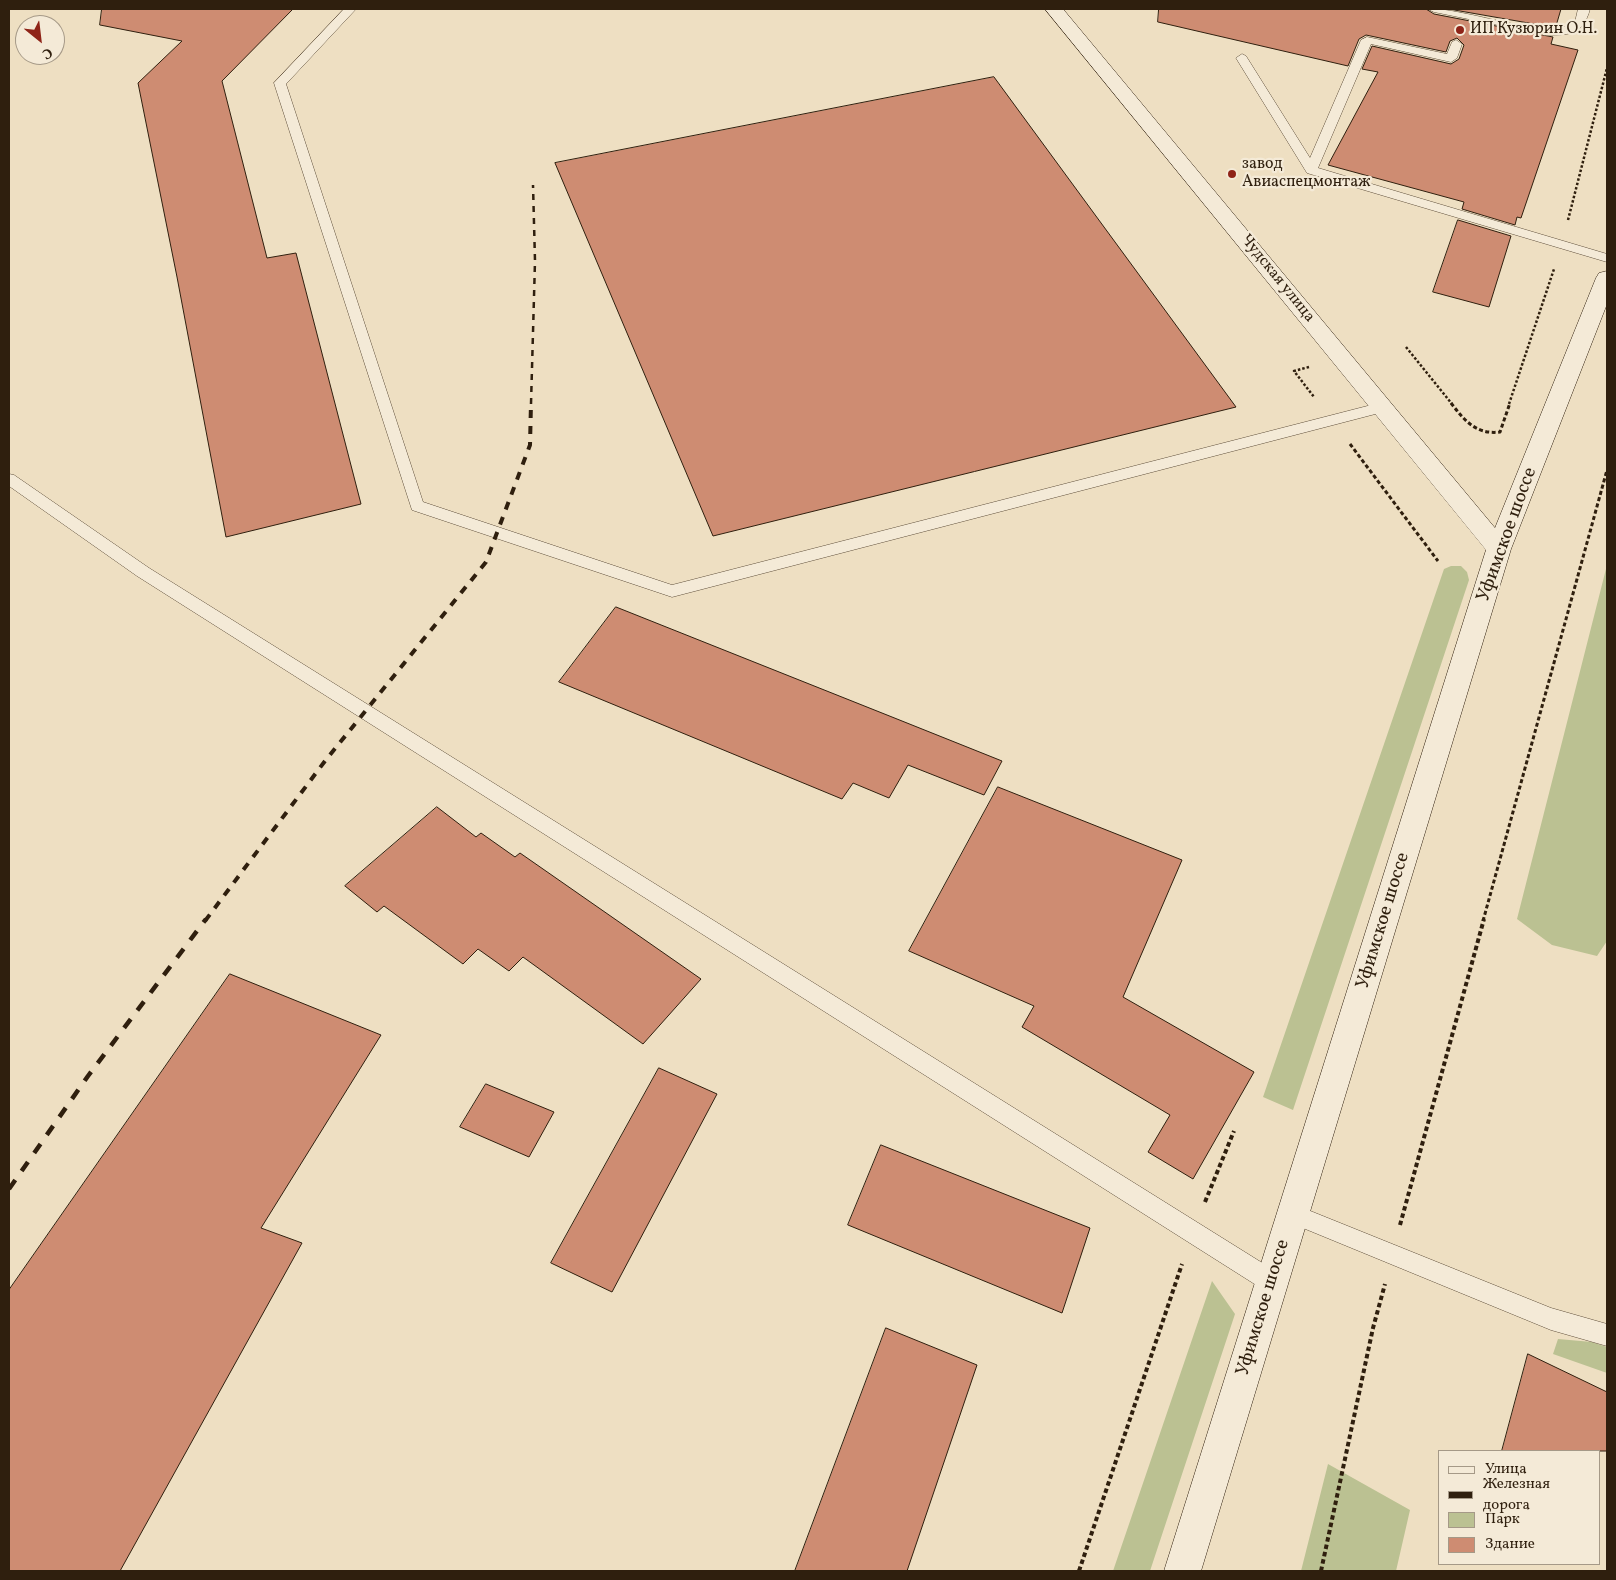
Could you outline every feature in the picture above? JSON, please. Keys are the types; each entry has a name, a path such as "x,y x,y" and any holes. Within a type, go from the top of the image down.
{"main road":[{"name":"Чудская улица","path":"1054,9 1499,549"},
{"name":"Уфимское шоссе","path":"1183,1571 1499,549 1607,278"}],"lane":[{"path":"350,9 280,83 417,506 672,591 1383,407"},
{"path":"1434,9 1542,32 1559,32 1568,30 1580,23 1584,9"},
{"path":"1311,170 1367,40 1451,58 1456,44"},
{"path":"1242,58 1311,170 1607,258"},
{"path":"9,478 143,572 1272,1282"},
{"path":"1293,1214 1550,1319 1607,1335"}],"path":[{"path":"1406,347 1465,420 1475,429 1487,434 1500,432"},
{"path":"1294,371 1312,366"},
{"path":"1332,420 1438,561"},
{"path":"1321,1571 1373,1328 1392,1254 1607,470"},
{"path":"1079,1571 1192,1232 1234,1132"}],"green space":[{"path":"1607,565 1607,941 1597,956 1552,945 1517,919"},
{"path":"1451,566 1461,566 1467,572 1469,580 1293,1110 1263,1097 1444,569"},
{"path":"1212,1281 1235,1314 1150,1571 1113,1571"},
{"path":"1558,1339 1592,1342 1607,1347 1607,1373 1553,1354"},
{"path":"1328,1464 1410,1510 1396,1571 1301,1571"}],"building":[{"path":"102,9 293,9 222,81 267,258 296,253 361,504 226,537 138,83 182,41 100,25"},
{"path":"1159,9 1426,9 1434,14 1553,37 1551,44 1578,50 1521,218 1517,217 1515,225 1462,209 1464,202 1328,165 1378,72 1362,69 1372,46 1451,64 1459,59 1464,45 1457,38 1450,41 1446,52 1366,35 1359,39 1348,66 1158,22"},
{"path":"1449,9 1561,9 1556,26 1546,26"},
{"path":"994,77 1236,407 713,536 555,163"},
{"path":"1458,220 1511,236 1489,307 1433,292"},
{"path":"616,607 1002,761 984,795 908,765 889,798 853,783 842,799 559,682"},
{"path":"998,787 1182,860 1123,997 1254,1072 1193,1179 1148,1152 1170,1115 1022,1027 1034,1006 909,951"},
{"path":"437,807 476,837 481,833 515,857 520,853 701,979 643,1044 523,957 509,971 478,949 463,964 384,906 377,912 345,886"},
{"path":"230,974 381,1035 261,1228 302,1243 120,1571 9,1571 9,1290"},
{"path":"659,1068 717,1094 612,1292 551,1263"},
{"path":"486,1084 554,1112 529,1157 460,1127"},
{"path":"881,1145 1090,1228 1062,1313 848,1225"},
{"path":"886,1328 977,1365 907,1571 795,1571"},
{"path":"1528,1354 1607,1392 1607,1451 1502,1450"}],"railway":[{"path":"531,404 535,261 533,185"},
{"path":"205,921 325,761 486,562 530,445 531,403"},
{"path":"9,1189 88,1076 206,919"}],"place":[{"name":"ИП Кузюрин О.Н.","path":"1460,30"},
{"name":"завод Авиаспецмонтаж","path":"1232,174"}]}
